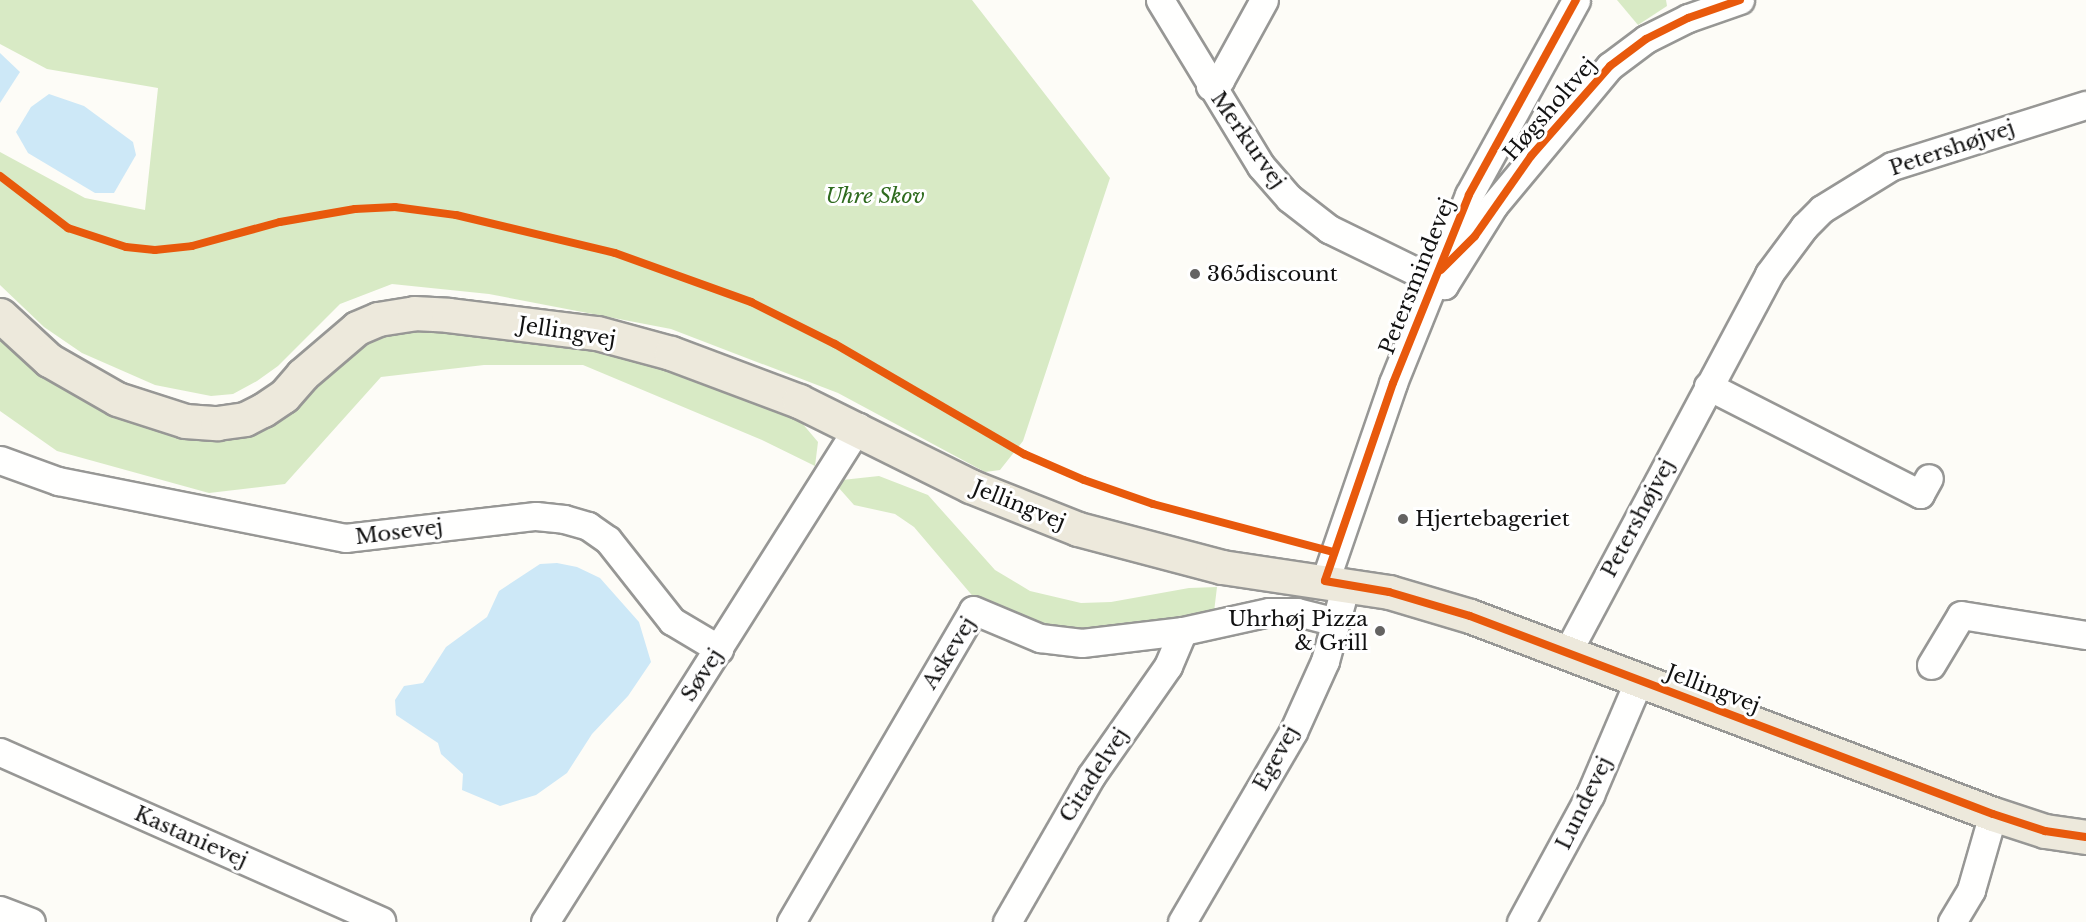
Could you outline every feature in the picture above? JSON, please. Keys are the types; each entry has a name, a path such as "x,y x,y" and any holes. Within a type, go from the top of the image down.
{"main road":[{"name":"Jellingvej","path":"0,315 49,360 117,399 185,421 217,423 246,418 284,396 319,359 357,328 378,319 414,313 597,333 671,353 858,426 970,486 1078,529 1222,567 1389,592 1470,616 1568,651 1993,814 2045,831 2086,837"}],"street":[{"name":"Merkurvej","path":"1160,0 1210,86 1261,166 1289,198 1329,229 1433,279"},
{"path":"1210,86 1220,80 1264,0"},
{"name":"Petersmindevej","path":"1335,583 1433,279 1469,195 1576,0"},
{"name":"Høgsholtvej","path":"1433,279 1444,285 1531,156 1610,66 1646,39 1678,23 1740,0"},
{"name":"Petershøjvej","path":"1568,651 1708,386 1786,247 1822,209 1892,166 2086,105"},
{"path":"1708,386 1920,494 1929,478"},
{"name":"Søvej","path":"545,922 858,426"},
{"name":"Mosevej","path":"0,460 58,481 345,538 536,516 564,519 588,526 608,540 672,621 719,649"},
{"name":"Egevej","path":"1182,922 1293,732 1325,661 1336,622 1335,583"},
{"name":"Askevej","path":"791,922 973,610 1040,638 1082,643 1183,630 1269,612 1297,612 1336,622"},
{"path":"1931,664 1960,615 2086,635"},
{"name":"Citadelvej","path":"1007,922 1091,776 1168,666 1183,630"},
{"name":"Lundevej","path":"1521,922 1590,795 1639,680"},
{"name":"Kastanievej","path":"0,752 381,921"},
{"path":"1952,922 1971,890 1993,814"},
{"path":"0,910 31,922"}],"green space":[{"name":"Uhre Skov","path":"0,0 972,0 1110,178 1023,441 1000,470 985,472 838,393 671,329 489,294 392,284 340,304 278,366 257,381 233,394 211,396 155,385 82,353 44,327 0,285 0,152 85,198 145,210 158,88 47,69 0,44"},
{"path":"1617,0 1666,0 1667,6 1638,25"},
{"path":"0,331 132,418 187,438 239,437 275,424 355,347 378,335 404,331 511,332 648,359 791,410 818,442 815,466 762,440 583,365 484,365 381,377 285,484 209,493 57,451 0,411"},
{"path":"879,476 928,495 995,570 1030,591 1081,603 1111,602 1189,588 1217,587 1214,612 1198,619 1060,633 976,600 914,527 895,514 854,505 838,487 842,480"}],"water":[{"path":"0,53 20,72 0,103"},
{"path":"49,94 84,106 133,142 136,155 114,193 95,193 28,153 16,132 31,107"},
{"path":"557,563 577,567 600,578 639,622 651,662 628,696 592,734 567,773 536,795 500,806 462,790 463,774 441,754 438,743 396,715 395,700 404,686 423,683 446,647 487,617 499,591 540,564"}],"cycle path":[{"path":"1576,0 1469,195 1393,383 1325,581 1389,592 1470,616 1993,814 2045,831 2086,837"},
{"path":"1441,270 1475,236 1531,156 1610,66 1646,39 1688,18 1740,0"},
{"path":"0,176 68,228 126,247 155,250 192,246 280,222 355,209 395,207 456,215 615,253 751,302 835,344 1024,454 1084,480 1153,504 1334,552"}],"place":[{"name":"365discount","path":"1195,274"},
{"name":"Hjertebageriet","path":"1403,519"},
{"name":"Uhrhøj Pizza & Grill","path":"1380,631"}]}
